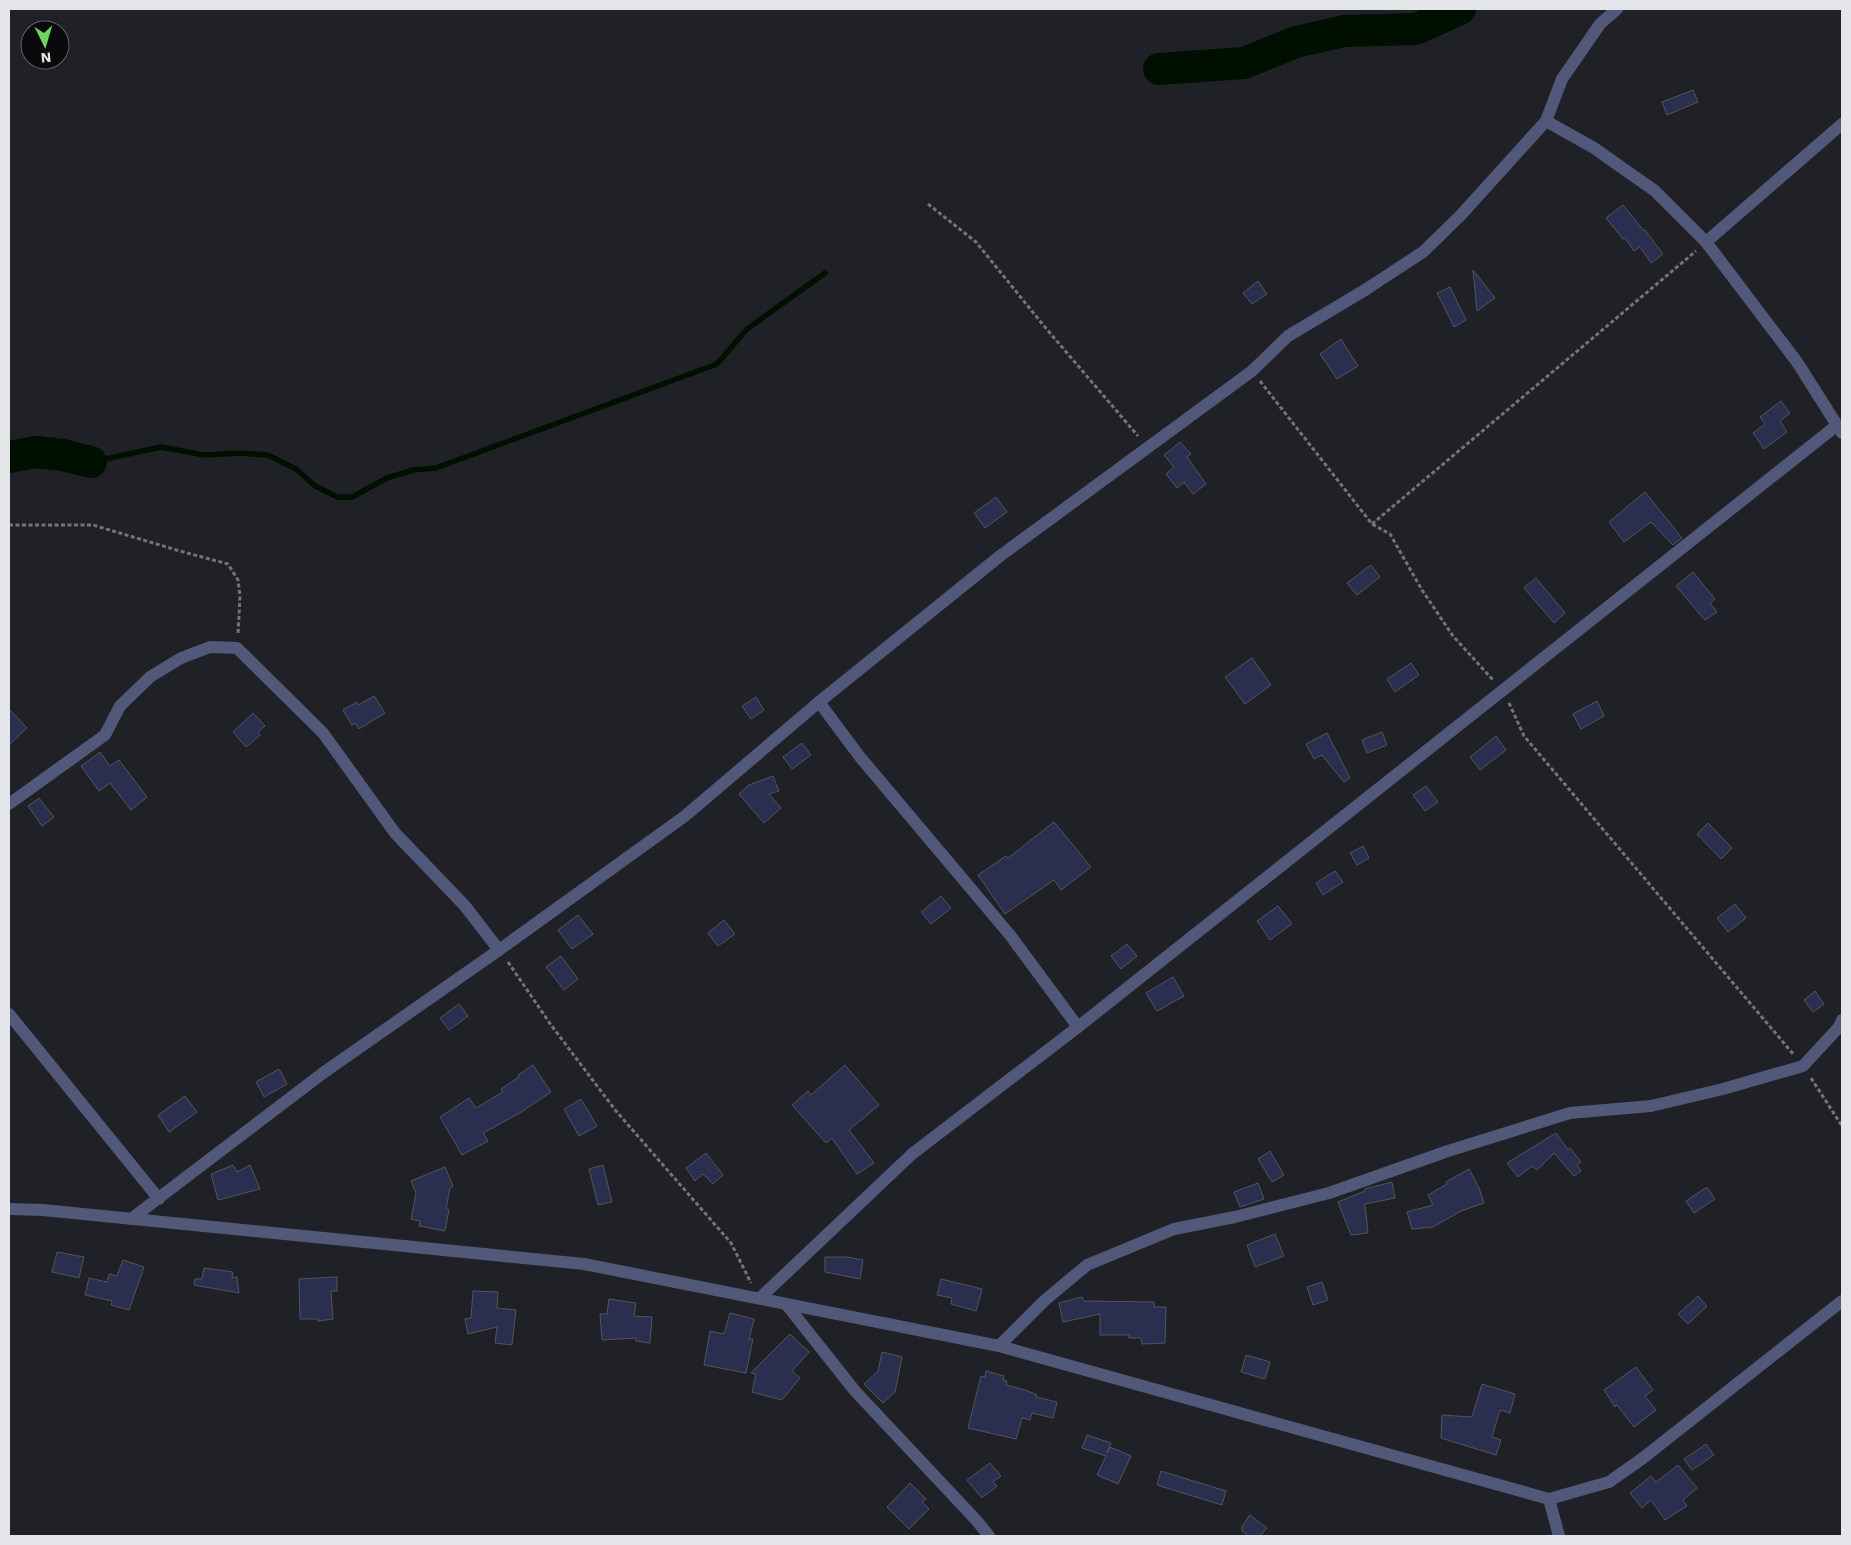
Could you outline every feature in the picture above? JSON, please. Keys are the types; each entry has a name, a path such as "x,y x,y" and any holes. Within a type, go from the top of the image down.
{"street":[{"path":"132,1219 323,1073 499,950 685,816 819,702 1000,556 1252,371 1288,336 1365,290 1423,252 1460,216 1546,121 1562,79 1600,24 1617,9"},
{"path":"760,1298 912,1154 1078,1027 1503,690 1839,430 1797,362 1706,242 1655,192 1594,148 1546,121"},
{"path":"1706,242 1842,124"},
{"path":"9,804 105,736 120,706 150,677 181,658 210,647 237,648 323,733 395,833 465,906 499,950"},
{"path":"819,702 860,757 1010,935 1078,1027"},
{"path":"9,1014 159,1199"},
{"path":"999,1346 1044,1301 1087,1265 1174,1229 1235,1217 1328,1193 1473,1143 1570,1113 1651,1106 1723,1089 1803,1066 1839,1027 1842,1020"},
{"path":"9,1209 36,1209 584,1264 999,1346 1549,1499 1609,1482 1643,1458 1842,1301"},
{"path":"786,1304 856,1391 989,1536"},
{"path":"1549,1499 1559,1536"}],"path":[{"path":"928,204 976,242 1044,326 1148,448"},
{"path":"1372,524 1706,242"},
{"path":"1252,371 1372,524 1390,534 1422,590 1453,636 1503,690 1524,736 1803,1066 1842,1126"},
{"path":"9,525 93,525 228,564 238,580 240,596 237,648"},
{"path":"499,950 551,1025 616,1110 731,1242 760,1298"}],"building":[{"path":"1693,90 1698,102 1667,115 1662,102"},
{"path":"1623,205 1663,254 1651,263 1640,247 1634,251 1625,238 1623,239 1606,218"},
{"path":"1473,270 1495,298 1477,311"},
{"path":"1258,281 1267,294 1252,304 1243,293"},
{"path":"1450,287 1466,320 1454,327 1437,293"},
{"path":"1341,339 1358,366 1337,379 1320,354"},
{"path":"1781,401 1790,413 1780,421 1787,432 1764,449 1753,433 1765,424 1760,417"},
{"path":"1180,442 1191,454 1187,457 1206,484 1193,494 1184,482 1177,488 1166,474 1174,467 1164,455"},
{"path":"1645,492 1682,538 1673,545 1651,522 1624,542 1609,522"},
{"path":"996,497 1007,512 985,528 974,513"},
{"path":"1371,565 1380,577 1357,595 1347,583"},
{"path":"1693,572 1715,599 1710,603 1717,612 1705,620 1676,586"},
{"path":"1536,578 1565,613 1554,623 1524,588"},
{"path":"1252,658 1271,685 1245,704 1225,677"},
{"path":"1411,663 1419,675 1395,692 1387,679"},
{"path":"374,696 385,713 359,729 355,723 352,725 343,710 357,702 358,705"},
{"path":"756,697 764,710 751,719 742,706"},
{"path":"1597,701 1604,716 1581,729 1573,714"},
{"path":"9,709 27,728 9,745"},
{"path":"253,713 265,726 258,732 260,735 246,747 233,732"},
{"path":"1382,732 1387,745 1367,753 1362,740"},
{"path":"1327,733 1350,778 1344,782 1322,755 1314,759 1306,744"},
{"path":"1496,736 1506,750 1480,770 1470,757"},
{"path":"802,743 811,755 792,769 783,757"},
{"path":"100,752 110,766 119,760 147,797 131,810 110,783 99,791 81,766"},
{"path":"773,776 779,791 769,794 781,808 764,823 739,794 749,785"},
{"path":"1426,786 1438,802 1425,811 1413,795"},
{"path":"39,798 54,817 42,826 28,806"},
{"path":"1054,822 1091,867 1061,890 1054,880 1005,914 978,875 1006,856 1008,858"},
{"path":"1708,823 1732,848 1721,859 1697,834"},
{"path":"1363,846 1369,858 1357,865 1350,853"},
{"path":"1335,871 1343,882 1323,895 1316,883"},
{"path":"941,896 951,908 931,924 921,912"},
{"path":"1735,904 1746,918 1728,932 1717,918"},
{"path":"1278,906 1292,924 1270,940 1257,921"},
{"path":"578,915 593,934 572,949 558,930"},
{"path":"724,920 735,934 718,946 708,933"},
{"path":"1127,944 1137,956 1121,969 1111,956"},
{"path":"561,956 578,979 564,990 546,967"},
{"path":"1173,977 1184,996 1157,1011 1146,993"},
{"path":"1815,991 1824,1004 1813,1012 1804,1000"},
{"path":"459,1004 468,1016 449,1030 440,1018"},
{"path":"533,1065 551,1092 518,1114 483,1133 488,1141 462,1155 440,1117 469,1098 476,1108 503,1092 501,1089"},
{"path":"845,1065 879,1105 849,1130 874,1163 857,1174 832,1138 826,1143 792,1105 808,1091 811,1095"},
{"path":"279,1069 287,1084 264,1097 256,1082"},
{"path":"185,1096 197,1112 169,1132 158,1115"},
{"path":"581,1099 597,1126 579,1136 564,1109"},
{"path":"1556,1133 1568,1150 1570,1148 1581,1162 1577,1165 1581,1171 1574,1176 1554,1153 1537,1170 1532,1166 1518,1177 1507,1163"},
{"path":"1270,1151 1284,1175 1272,1182 1258,1159"},
{"path":"706,1153 723,1175 713,1184 703,1174 695,1181 686,1168"},
{"path":"233,1165 237,1172 250,1165 260,1189 218,1200 211,1174"},
{"path":"603,1165 612,1202 598,1205 589,1169"},
{"path":"445,1167 453,1186 450,1188 446,1209 449,1210 445,1231 419,1226 420,1221 411,1219 416,1193 411,1181"},
{"path":"1469,1169 1484,1203 1461,1211 1433,1227 1412,1229 1407,1212 1433,1205 1428,1195"},
{"path":"1392,1182 1395,1198 1365,1204 1368,1233 1351,1235 1338,1202 1365,1191 1365,1189"},
{"path":"1258,1183 1264,1199 1240,1207 1234,1192"},
{"path":"1707,1187 1715,1199 1694,1213 1686,1201"},
{"path":"1275,1234 1284,1256 1255,1267 1247,1245"},
{"path":"57,1252 84,1257 79,1278 52,1272"},
{"path":"825,1257 847,1257 863,1260 860,1279 825,1272"},
{"path":"123,1260 144,1267 129,1310 111,1305 112,1301 85,1295 89,1278 107,1282 109,1274 117,1276"},
{"path":"204,1268 233,1272 232,1278 237,1277 239,1293 194,1285 195,1279 202,1279"},
{"path":"337,1277 337,1291 331,1291 333,1319 318,1321 318,1319 300,1319 299,1279"},
{"path":"941,1279 982,1289 976,1311 951,1304 952,1298 937,1295"},
{"path":"1322,1282 1328,1300 1313,1305 1307,1287"},
{"path":"473,1291 498,1292 497,1308 516,1310 512,1345 495,1343 497,1327 468,1334 465,1319 471,1318"},
{"path":"1698,1296 1707,1306 1688,1324 1678,1314"},
{"path":"1082,1297 1084,1301 1154,1302 1154,1307 1166,1307 1165,1343 1142,1344 1141,1338 1129,1338 1129,1335 1100,1335 1100,1314 1063,1322 1059,1303"},
{"path":"609,1299 636,1303 634,1316 652,1317 650,1343 636,1341 636,1338 602,1340 600,1314 607,1314"},
{"path":"730,1313 754,1319 749,1339 753,1339 746,1373 704,1365 710,1331 724,1334"},
{"path":"790,1334 809,1352 792,1371 800,1378 782,1400 752,1392 756,1374 751,1373"},
{"path":"882,1352 902,1357 895,1392 883,1403 864,1384 878,1371"},
{"path":"1246,1355 1270,1362 1265,1379 1241,1372"},
{"path":"1636,1367 1653,1390 1645,1396 1656,1410 1634,1427 1617,1405 1615,1407 1604,1390"},
{"path":"986,1371 1004,1376 1003,1380 1007,1381 1006,1385 1028,1391 1037,1395 1036,1397 1057,1402 1053,1418 1032,1413 1030,1420 1022,1418 1016,1439 968,1428 981,1376 985,1377"},
{"path":"1482,1384 1515,1394 1510,1413 1500,1410 1492,1437 1501,1440 1496,1455 1441,1438 1442,1415 1472,1417"},
{"path":"1087,1435 1111,1443 1107,1453 1110,1447 1131,1456 1118,1484 1097,1475 1106,1456 1082,1448"},
{"path":"1706,1444 1714,1455 1692,1470 1684,1459"},
{"path":"990,1463 1001,1476 993,1482 997,1486 982,1498 967,1480"},
{"path":"1678,1465 1697,1488 1683,1500 1687,1506 1665,1520 1651,1500 1642,1508 1630,1493 1651,1476 1656,1482"},
{"path":"1161,1471 1226,1491 1222,1505 1157,1485"},
{"path":"910,1483 926,1499 922,1502 929,1509 909,1529 887,1507"},
{"path":"1250,1515 1267,1528 1260,1536 1248,1536 1242,1531 1242,1526"}],"waterway":[{"path":"1159,69 1244,63 1296,42 1344,31 1416,29 1460,9"},
{"path":"91,462 161,447 204,455 240,453 268,455 296,469 315,486 337,497 352,497 387,478 413,470 436,468 717,364 747,329 825,273"},
{"path":"9,457 36,452 63,455 91,462"}]}
